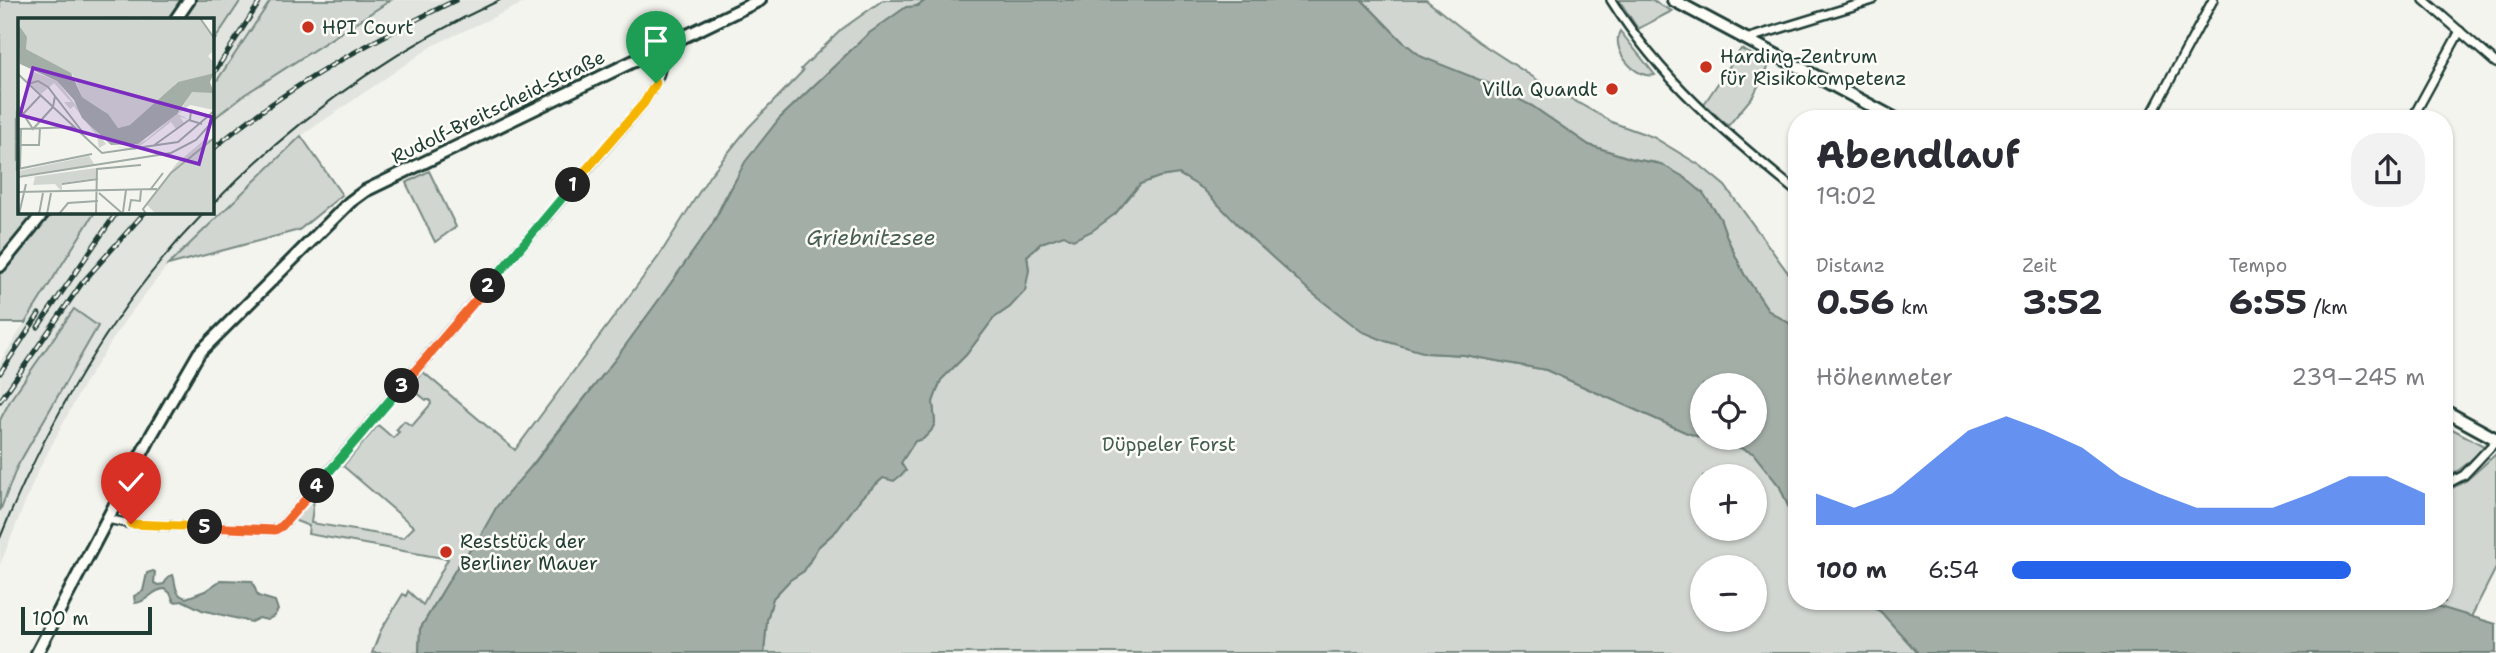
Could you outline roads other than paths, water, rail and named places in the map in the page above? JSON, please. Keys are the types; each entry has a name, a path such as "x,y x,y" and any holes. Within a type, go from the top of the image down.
{"street":[{"path":"177,18 189,0"},
{"name":"Rudolf-Breitscheid-Straße","path":"37,653 152,434 199,353 350,202 365,191 760,0"},
{"path":"1611,0 1631,31 1664,72 1698,108 1788,184"},
{"path":"1672,0 1879,110"},
{"path":"1746,39 1873,0"},
{"path":"2154,110 2213,0"},
{"path":"2424,0 2496,63"},
{"path":"2417,110 2460,32"},
{"path":"107,519 131,524 275,530 282,526 644,103 661,71 662,57 659,49"},
{"path":"0,266 42,214"},
{"path":"2453,416 2496,440 2464,475 2453,481"}],"water":[{"name":"Griebnitzsee","path":"926,0 1362,0 1402,41 1422,57 1490,84 1532,106 1589,145 1633,159 1661,164 1684,177 1703,193 1720,218 1744,274 1769,311 1788,323 1788,506 1780,487 1767,471 1767,464 1762,464 1753,453 1746,450 1767,450 1767,373 1690,373 1690,434 1546,370 1464,355 1426,353 1385,341 1361,331 1312,293 1250,237 1203,189 1179,174 1140,184 1115,214 1092,231 1073,240 1064,235 1041,243 1027,256 1029,270 1025,291 1010,307 994,318 966,355 941,380 933,402 935,423 923,439 915,441 901,463 906,471 894,481 883,478 862,497 837,530 818,547 804,571 790,580 773,598 767,620 764,653 419,653 420,629 497,506 535,462 661,297 712,225 745,162 779,119 868,34 906,7 918,6"},
{"path":"153,571 154,583 158,585 164,584 169,576 173,575 177,591 186,598 205,591 221,580 252,581 258,596 275,601 278,610 267,620 259,618 251,622 202,610 184,601 174,602 165,589 135,603 134,596 143,591 147,573"},
{"path":"1878,610 2450,610 2496,624 2496,653 1918,653"}],"tram line":[{"path":"214,203 277,144 347,89 421,41 500,0"},
{"path":"0,538 40,450 87,365 141,285 203,214"}],"railway":[{"path":"214,73 261,0"},
{"path":"214,148 298,86 391,32 456,0"},
{"path":"38,327 116,214"},
{"path":"0,401 82,283 143,214"},
{"path":"0,373 39,314"}],"place":[{"name":"HPI Court","path":"308,27"},
{"name":"Harding-Zentrum für Risikokompetenz","path":"1706,67"},
{"name":"Villa Quandt","path":"1612,89"},
{"name":"Reststück der Berliner Mauer","path":"446,552"}],"park label":[{"name":"Düppeler Forst","path":"1169,444"}]}
